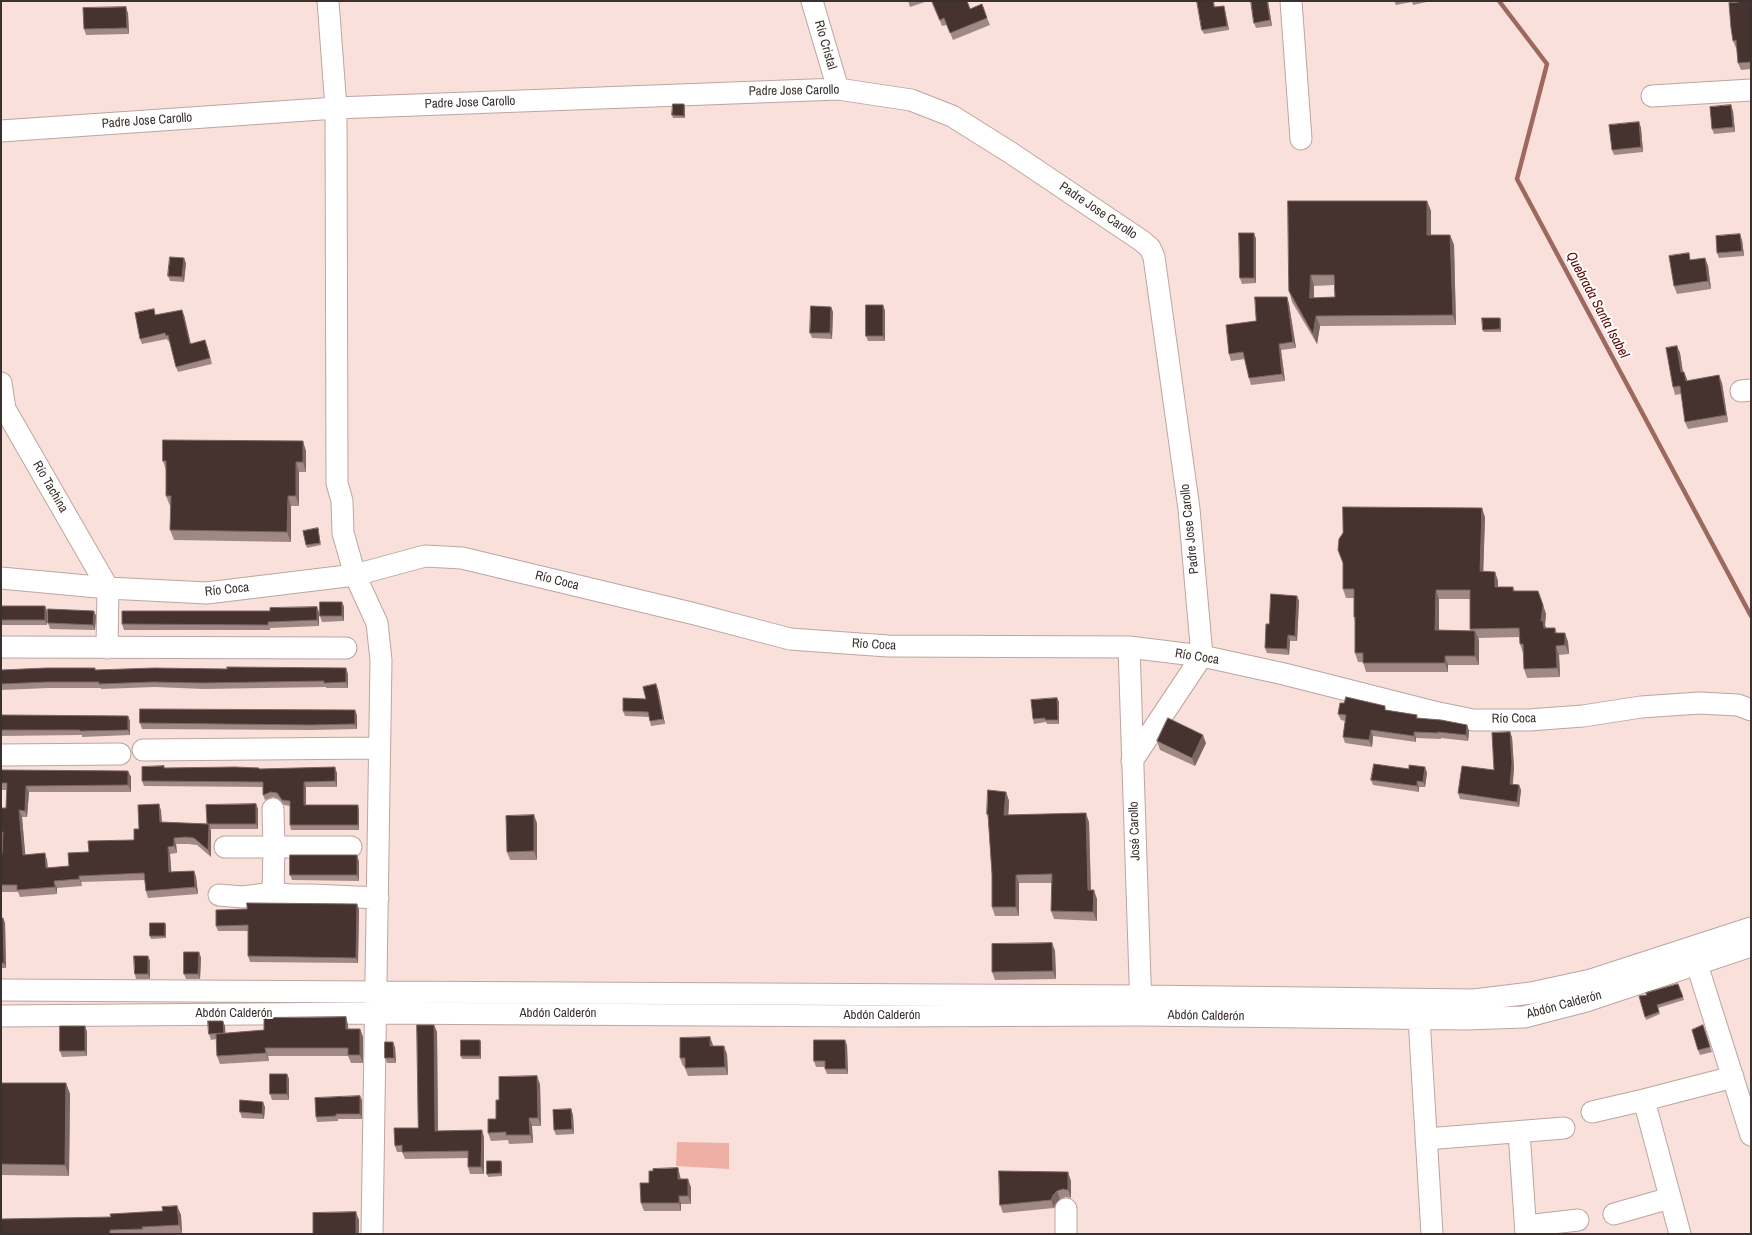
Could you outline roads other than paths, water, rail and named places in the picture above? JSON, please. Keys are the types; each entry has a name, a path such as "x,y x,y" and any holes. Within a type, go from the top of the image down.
{"street":[{"path":"328,1 336,108 336,483 342,501 343,533 355,575 377,623 381,660 372,1234"},
{"name":"Río Cristal","path":"812,1 838,89"},
{"path":"1291,1 1301,139"},
{"name":"Padre Jose Carollo","path":"1,131 336,108 838,89 911,100 952,116 1142,241 1150,248 1154,257 1156,268 1189,509 1202,656"},
{"path":"1652,96 1751,90"},
{"name":"Río Tachina","path":"1,383 3,402 6,409 108,588"},
{"name":"Río Coca","path":"1,578 108,588 208,593 355,575 425,556 462,558 695,614 790,639 888,646 1129,647 1202,656 1284,674 1434,712 1473,720 1529,720 1583,716 1641,706 1699,703 1738,705 1751,710"},
{"path":"107,648 108,588"},
{"path":"1,647 346,648"},
{"name":"José Carollo","path":"1129,647 1141,1005"},
{"path":"1132,761 1202,656"},
{"path":"143,750 380,748"},
{"path":"1,755 120,754"},
{"path":"273,809 273,893"},
{"path":"225,847 351,847"},
{"path":"219,895 243,897 273,893 378,898"},
{"name":"Abdón Calderón","path":"1,990 376,992 1141,1005 1419,1018 1466,1019 1524,1017 1586,1001 1695,956 1751,928"},
{"name":"Abdón Calderón","path":"1,1016 375,1013 856,1016 1141,1005 1474,1000 1532,993 1695,956 1751,946"},
{"path":"1695,956 1741,1086 1751,1135"},
{"path":"1419,1018 1432,1234"},
{"path":"1592,1112 1644,1100 1741,1086"},
{"path":"1644,1100 1680,1234"},
{"path":"1426,1138 1564,1128"},
{"path":"1519,1132 1526,1230 1578,1220"},
{"path":"1614,1214 1670,1198"},
{"path":"1066,1208 1066,1234"}],"waterway":[{"name":"Quebrada Santa Isabel","path":"1499,1 1547,64 1517,179 1751,616"}]}
